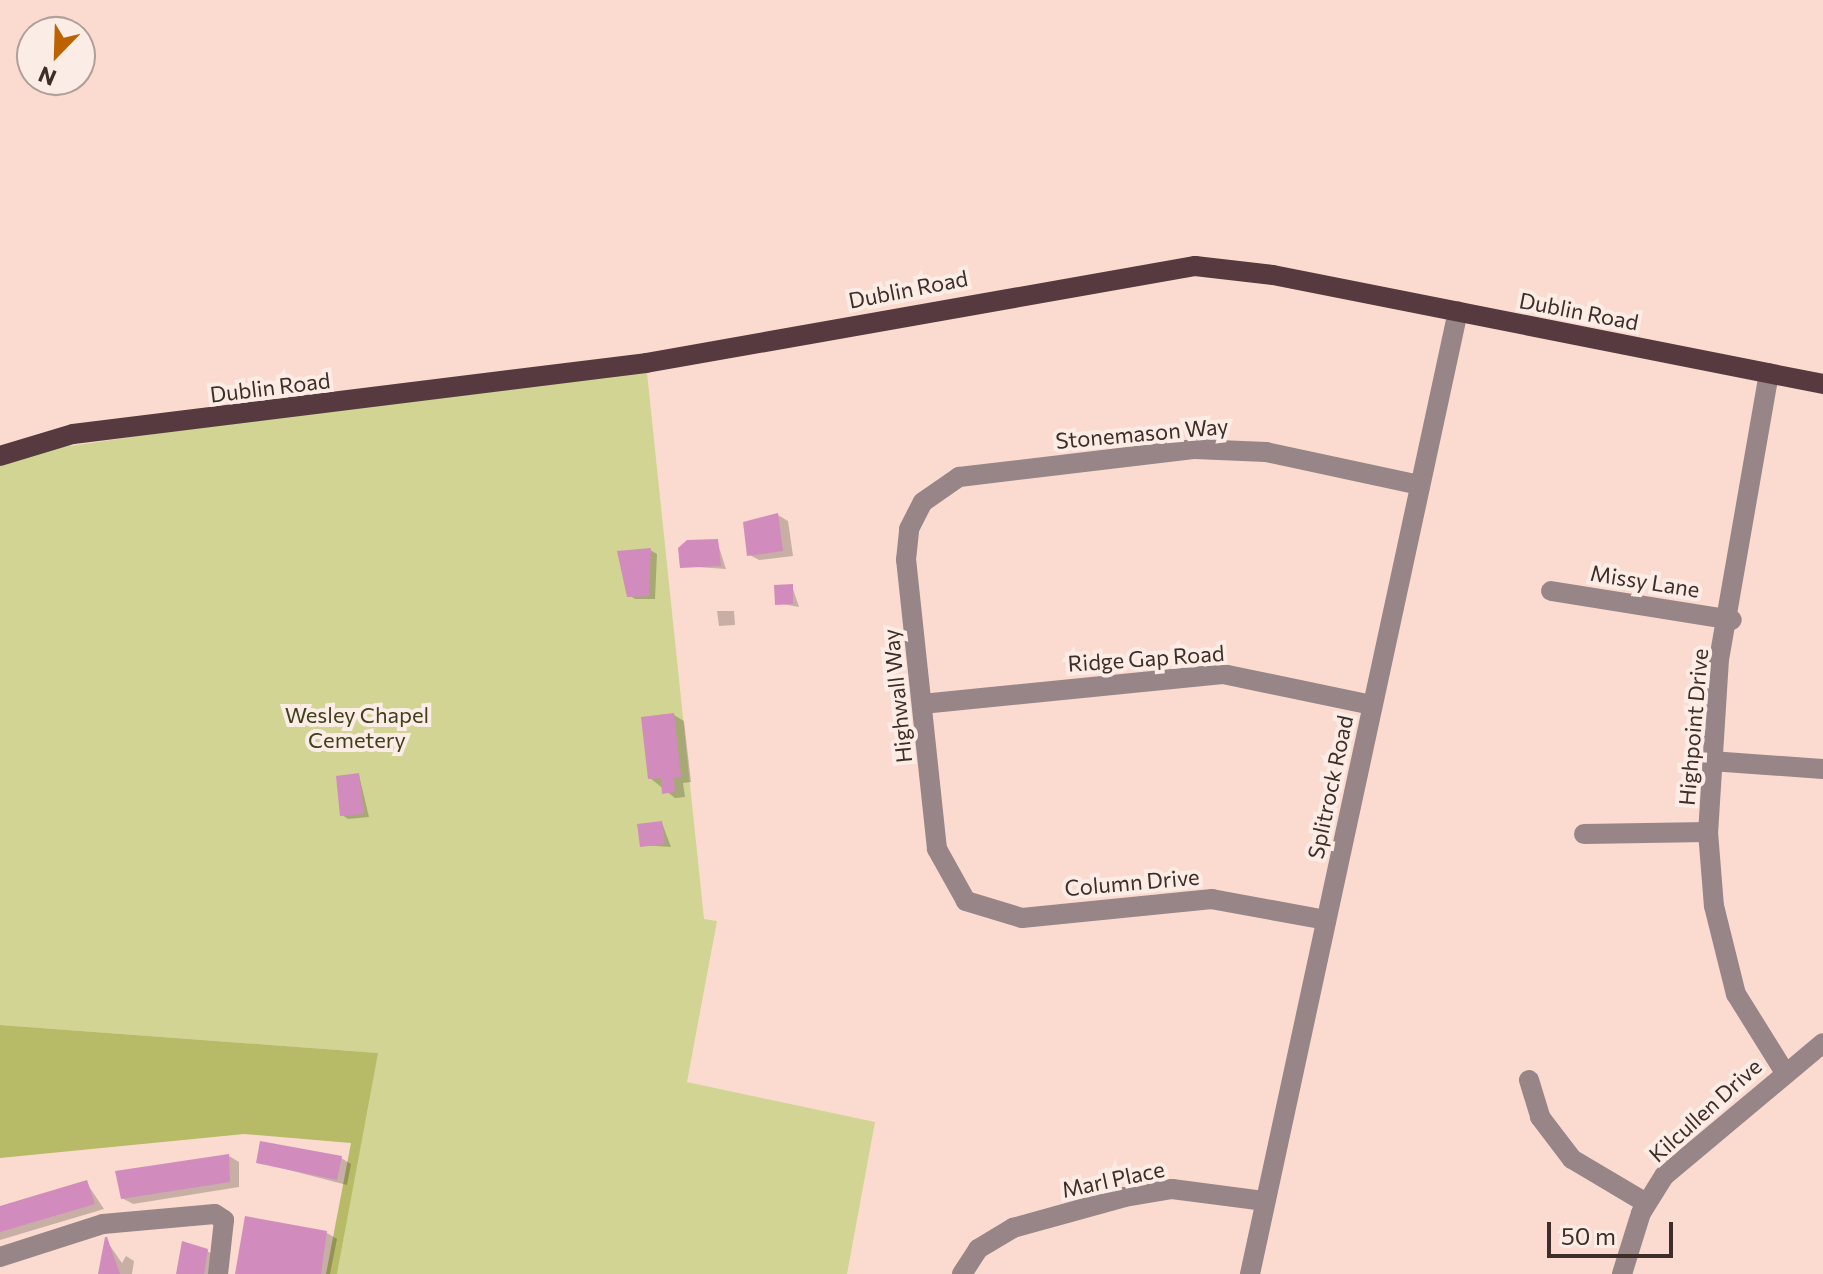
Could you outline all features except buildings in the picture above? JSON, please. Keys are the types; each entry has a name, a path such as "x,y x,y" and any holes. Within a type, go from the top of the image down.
{"main road":[{"name":"Dublin Road","path":"0,456 73,434 646,363 1195,266 1458,311 1823,384"}],"street":[{"name":"Splitrock Road","path":"1250,1274 1458,311"},
{"name":"Highpoint Drive","path":"1769,373 1732,620 1719,659 1708,832 1714,906 1736,994 1784,1071"},
{"name":"Stonemason Way","path":"923,502 945,483 974,474 1230,446 1420,485"},
{"name":"Highwall Way","path":"923,502 906,560 937,849 951,886"},
{"name":"Missy Lane","path":"1551,591 1732,620"},
{"name":"Ridge Gap Road","path":"922,704 1223,674 1372,705"},
{"path":"1711,761 1823,769"},
{"path":"1584,834 1708,832"},
{"name":"Column Drive","path":"951,886 966,901 1004,917 1212,899 1326,920"},
{"name":"Kilcullen Drive","path":"1622,1274 1646,1203 1687,1152 1784,1071 1823,1043"},
{"path":"1529,1080 1540,1117 1572,1159 1646,1203"},
{"name":"Marl Place","path":"962,1274 978,1249 1013,1228 1146,1192 1199,1190 1265,1201"},
{"path":"0,1257 103,1224 215,1214 224,1220 218,1274"},
{"path":"0,1267 8,1274"}],"green space":[{"name":"Wesley Chapel Cemetery","path":"646,363 704,919 717,921 687,1082 875,1122 847,1274 337,1274 377,1053 0,1025 0,456"},
{"path":"0,1025 378,1053 337,1274 326,1274 351,1143 244,1134 0,1158"}]}
